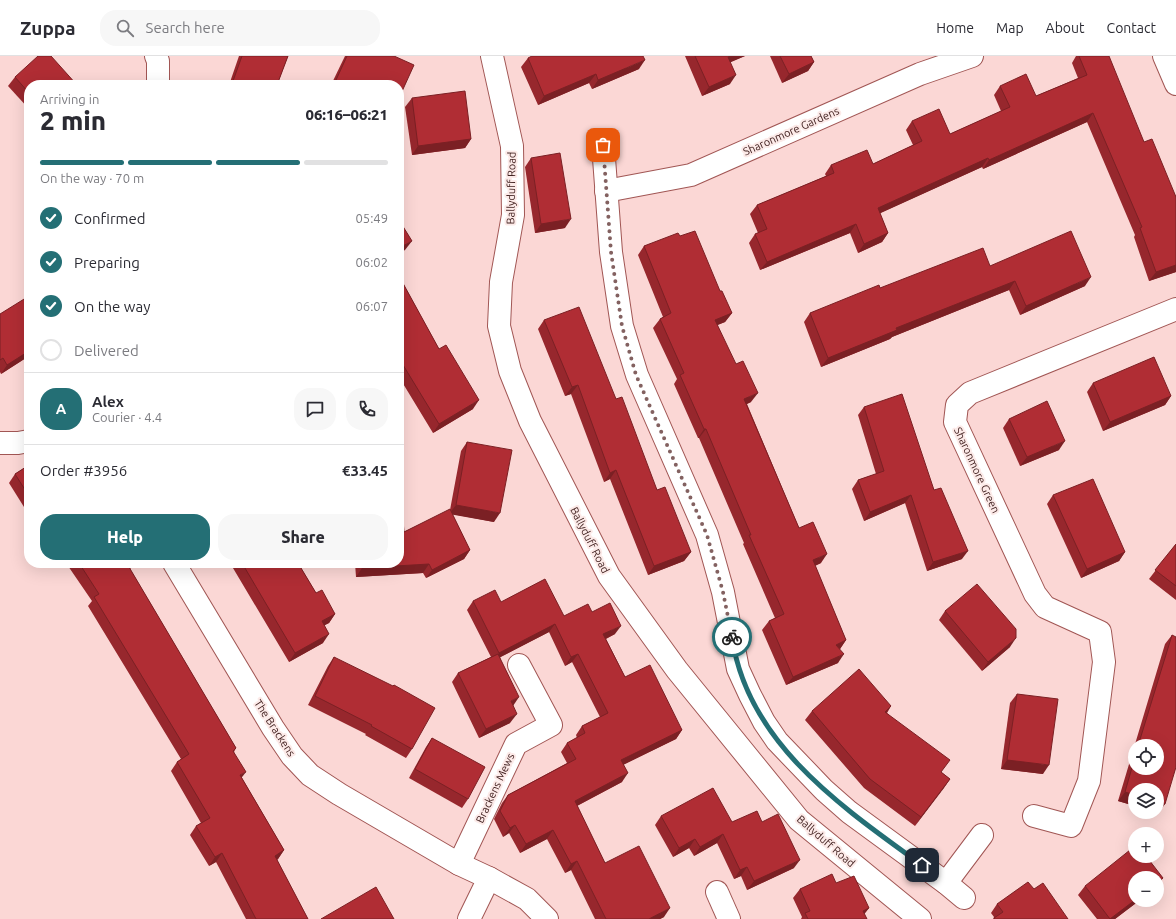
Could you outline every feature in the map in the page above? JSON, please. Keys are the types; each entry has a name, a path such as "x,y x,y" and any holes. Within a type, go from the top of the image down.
{"street":[{"path":"156,56 158,61 158,80"},
{"name":"Ballyduff Road","path":"492,56 512,146 512,215 501,282 499,326 510,371 530,421 609,576 677,670 799,820 920,919"},
{"name":"Sharonmore Gardens","path":"606,192 691,175 920,74 972,56"},
{"path":"1164,56 1176,84"},
{"path":"603,145 611,252 622,326 636,375 707,535 723,592 738,669 750,695 764,722 778,741 824,790 849,812 946,883 964,898"},
{"name":"Sharonmore Green","path":"1034,816 1071,826 1089,781 1104,662 1100,632 1045,607 1036,594 955,422 957,404 970,393 1176,309"},
{"path":"0,443 24,442"},
{"name":"The Brackens","path":"177,568 273,728 292,756 310,775 339,794 459,864 489,878 527,899 547,919"},
{"name":"Brackens Mews","path":"459,864 516,744 551,725 519,665"},
{"path":"946,883 982,835"},
{"path":"469,919 489,878"},
{"path":"717,892 729,919"}],"building":[{"path":"38,56 51,56 73,80 24,80 24,87 15,77"},
{"path":"242,56 288,56 279,80 233,80"},
{"path":"347,56 394,56 414,65 404,87 404,80 336,80"},
{"path":"532,56 643,56 645,60 598,80 596,74 544,96 528,58"},
{"path":"695,56 731,56 728,57 736,75 709,87"},
{"path":"780,56 811,56 814,62 789,74"},
{"path":"1079,56 1109,56 1144,142 1152,139 1176,197 1176,265 1156,272 1140,228 1142,227 1093,113 989,160 988,158 878,208 888,233 864,244 856,224 767,262 755,234 767,229 757,205 834,173 831,165 867,150 873,164 922,141 912,121 939,109 950,134 1010,107 1000,86 1026,74 1036,96 1087,75"},
{"path":"465,91 471,139 418,146 412,98"},
{"path":"560,153 571,219 541,224 531,158"},
{"path":"404,228 412,241 404,245"},
{"path":"695,231 720,291 722,291 732,313 715,320 736,364 743,361 758,393 744,399 799,528 813,522 827,554 813,560 846,640 836,645 844,654 793,677 769,621 784,614 749,535 751,535 706,429 704,429 680,375 684,373 660,319 671,313 644,246 678,233 680,236"},
{"path":"1071,231 1091,277 1026,306 1015,281 896,328 897,330 828,358 810,313 879,285 880,288 983,248 990,266"},
{"path":"404,285 439,349 446,345 479,400 439,424 404,367"},
{"path":"24,299 24,354 7,365 3,358 0,360 0,314"},
{"path":"579,307 616,399 622,397 657,490 665,487 691,552 654,566 616,470 610,473 578,385 572,387 544,320"},
{"path":"1154,357 1171,396 1110,422 1093,383"},
{"path":"902,394 934,490 941,488 968,551 933,562 911,495 870,512 858,480 884,471 864,407"},
{"path":"1047,401 1065,441 1027,457 1009,419"},
{"path":"467,442 512,450 500,513 456,505"},
{"path":"24,468 24,488 15,474"},
{"path":"1093,479 1125,552 1087,569 1053,495"},
{"path":"450,509 470,550 432,570 429,564 404,565 404,532"},
{"path":"1176,544 1176,586 1155,570"},
{"path":"82,568 130,568 236,748 233,751 246,772 240,775 284,850 275,856 308,919 256,919 222,853 215,857 196,826 210,818 177,762 189,754 94,597 99,594"},
{"path":"245,568 301,568 316,593 322,590 335,614 322,621 329,634 295,653"},
{"path":"545,579 564,616 588,604 592,612 610,603 621,626 603,634 625,677 650,665 682,730 621,760 628,773 575,801 605,863 639,846 670,908 649,919 606,919 577,861 571,864 553,830 526,844 515,825 510,828 500,811 508,795 576,759 567,743 585,733 582,726 608,713 578,654 571,657 555,624 499,653 473,601 495,590 501,602"},
{"path":"977,584 1016,629 1016,638 988,662 945,611"},
{"path":"1172,635 1176,637 1176,767 1165,804 1164,783 1128,783 1128,793 1125,792 1130,775 1164,775 1164,739 1140,739"},
{"path":"498,654 519,697 511,701 517,714 486,729 458,673"},
{"path":"334,657 393,686 394,685 435,708 412,749 371,726 372,725 315,696"},
{"path":"859,669 891,706 885,712 950,760 941,772 950,779 921,817 870,779 812,711"},
{"path":"1017,694 1058,699 1049,765 1007,760"},
{"path":"432,738 485,767 468,799 415,769"},
{"path":"713,788 732,822 757,811 762,822 778,814 800,860 754,881 747,867 740,870 723,834 700,847 695,839 679,848 661,816"},
{"path":"1128,852 1128,863 1151,863 1158,871 1128,871 1128,905 1110,919 1085,886"},
{"path":"832,874 836,883 854,876 869,908 863,911 867,919 808,919 805,913 810,911 800,889"},
{"path":"1028,882 1034,889 1043,883 1068,919 995,919 994,918 1003,912 997,904"},
{"path":"376,887 394,919 321,919"}],"way so far":[{"path":"603,145 611,252 622,326 636,375 707,535 730,620 732,637"}],"route":[{"path":"732,637 738,669 764,722 778,741 803,769 849,812 922,865"}]}
